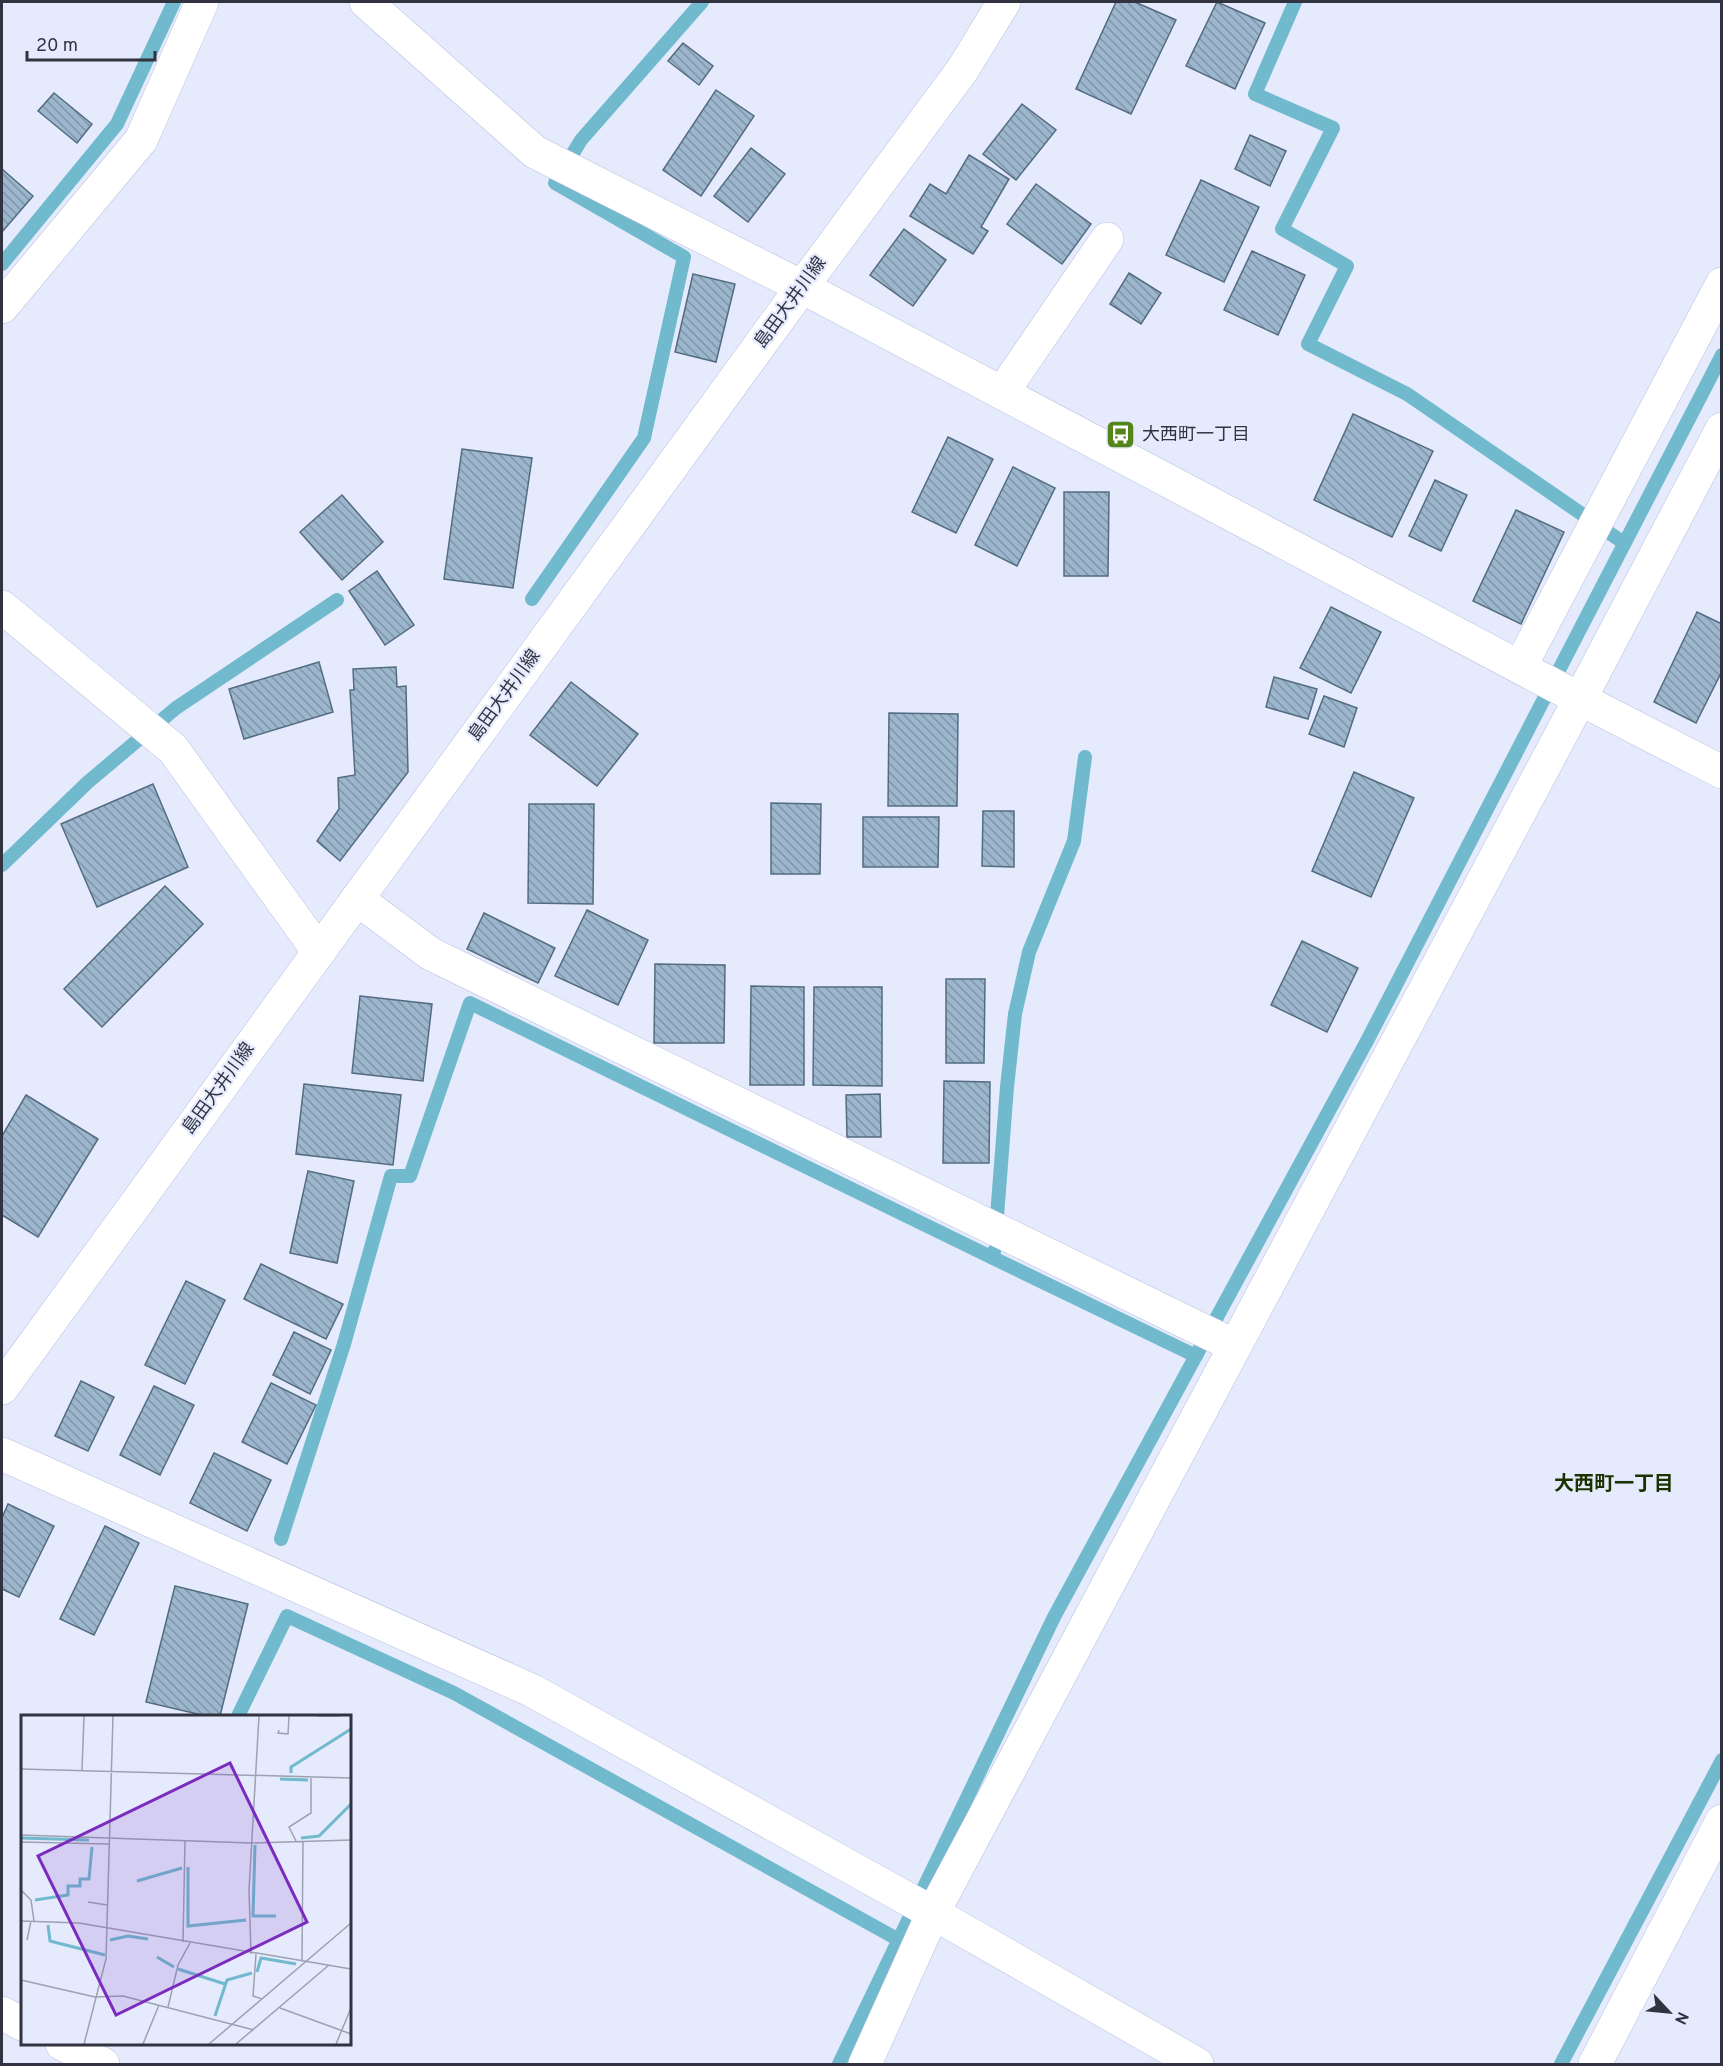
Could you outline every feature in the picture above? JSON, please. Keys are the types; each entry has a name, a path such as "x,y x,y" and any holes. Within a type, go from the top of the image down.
{"street":[{"path":"2,307 141,140 202,2"},
{"path":"366,2 535,152 802,286 1722,772"},
{"name":"島田大井川線","path":"2,1388 802,286 963,69 1004,2"},
{"path":"1002,393 1107,239"},
{"path":"1520,667 1722,284"},
{"path":"865,2064 933,1913 1722,429"},
{"path":"2,608 173,749 318,952"},
{"path":"357,899 431,954 1235,1346"},
{"path":"2,1454 532,1691 933,1913 1197,2064"},
{"path":"1595,2064 1722,1821"},
{"path":"2,2013 21,2023"},
{"path":"66,2045 103,2064"}],"building":[{"path":"1116,2 1135,2 1176,20 1131,114 1076,89"},
{"path":"1217,2 1265,23 1235,89 1186,66"},
{"path":"683,43 713,66 699,85 668,61"},
{"path":"716,90 754,116 701,196 663,170"},
{"path":"54,93 92,124 77,143 38,111"},
{"path":"1022,104 1056,130 1016,180 983,154"},
{"path":"1250,135 1286,151 1270,186 1235,169"},
{"path":"751,148 785,174 748,222 714,196"},
{"path":"969,155 1009,179 981,227 988,231 973,254 910,216 930,184 946,194"},
{"path":"2,169 33,196 2,232"},
{"path":"1201,180 1259,207 1224,282 1166,255"},
{"path":"1036,184 1091,224 1062,264 1007,224"},
{"path":"904,229 946,260 913,306 870,275"},
{"path":"1252,251 1305,275 1278,335 1224,310"},
{"path":"1129,273 1161,293 1141,324 1110,304"},
{"path":"693,274 735,284 716,362 675,352"},
{"path":"1353,414 1433,451 1392,537 1314,500"},
{"path":"948,437 993,459 956,533 912,512"},
{"path":"462,449 532,458 513,588 444,579"},
{"path":"1013,467 1055,488 1017,566 975,545"},
{"path":"1435,480 1467,495 1441,551 1409,536"},
{"path":"1064,492 1109,492 1108,576 1064,576"},
{"path":"342,495 383,542 342,580 300,532"},
{"path":"1516,510 1564,532 1521,624 1473,601"},
{"path":"377,571 414,625 385,645 349,591"},
{"path":"1331,607 1381,632 1351,693 1300,668"},
{"path":"1697,612 1722,624 1722,671 1696,723 1654,702"},
{"path":"319,662 333,712 244,739 229,689"},
{"path":"396,667 397,687 406,686 408,772 340,861 317,841 339,809 338,778 355,775 350,690 354,690 353,669"},
{"path":"1274,677 1317,689 1308,719 1266,707"},
{"path":"571,682 638,734 597,786 530,735"},
{"path":"1324,696 1357,708 1344,747 1309,734"},
{"path":"889,713 958,714 957,806 888,806"},
{"path":"1354,772 1414,798 1371,897 1312,871"},
{"path":"153,784 188,867 97,907 61,824"},
{"path":"771,803 821,804 820,874 771,874"},
{"path":"529,804 594,804 593,904 528,903"},
{"path":"983,811 1014,811 1014,867 982,866"},
{"path":"863,817 939,817 938,867 863,867"},
{"path":"165,886 203,924 102,1027 64,989"},
{"path":"587,910 648,940 618,1005 555,976"},
{"path":"484,913 555,948 538,983 467,949"},
{"path":"1302,941 1358,968 1327,1032 1271,1005"},
{"path":"655,964 725,965 724,1043 654,1043"},
{"path":"946,979 985,979 984,1063 946,1063"},
{"path":"751,986 804,987 804,1085 750,1085"},
{"path":"814,987 882,987 882,1086 813,1085"},
{"path":"360,996 432,1004 423,1081 352,1073"},
{"path":"944,1081 990,1082 989,1163 943,1163"},
{"path":"304,1084 401,1095 393,1165 296,1154"},
{"path":"880,1094 881,1137 847,1137 846,1095"},
{"path":"26,1095 98,1139 38,1237 2,1215 2,1136"},
{"path":"308,1171 354,1181 337,1263 290,1253"},
{"path":"261,1264 343,1304 326,1339 244,1299"},
{"path":"186,1281 225,1300 185,1384 145,1365"},
{"path":"294,1332 331,1350 310,1394 273,1375"},
{"path":"81,1381 114,1397 88,1451 55,1436"},
{"path":"271,1383 316,1405 287,1464 242,1442"},
{"path":"154,1386 194,1405 160,1475 120,1455"},
{"path":"214,1453 271,1480 247,1531 190,1503"},
{"path":"8,1504 54,1526 19,1597 2,1589 2,1518"},
{"path":"105,1526 139,1543 94,1635 60,1619"},
{"path":"175,1586 248,1604 220,1715 202,1715 146,1702"}],"waterway":[{"path":"2,264 117,124 174,2"},
{"path":"532,599 644,438 684,257 555,183 581,140 702,2"},
{"path":"1295,2 1255,94 1333,128 1282,229 1347,266 1308,344 1407,394 1624,543"},
{"path":"839,2064 1054,1617 1368,1039 1722,355"},
{"path":"2,865 88,782 176,708 337,600"},
{"path":"996,1229 1015,1014 1029,952 1074,841 1085,757"},
{"path":"281,1539 344,1344 391,1176 410,1176 470,1003 993,1258"},
{"path":"994,1251 993,1258 1196,1356"},
{"path":"238,1715 287,1616 454,1693 899,1940"},
{"path":"1561,2064 1722,1760"}],"place":[{"name":"大西町一丁目","path":"1121,435"}],"district":[{"name":"大西町一丁目","path":"1614,1485"}]}
